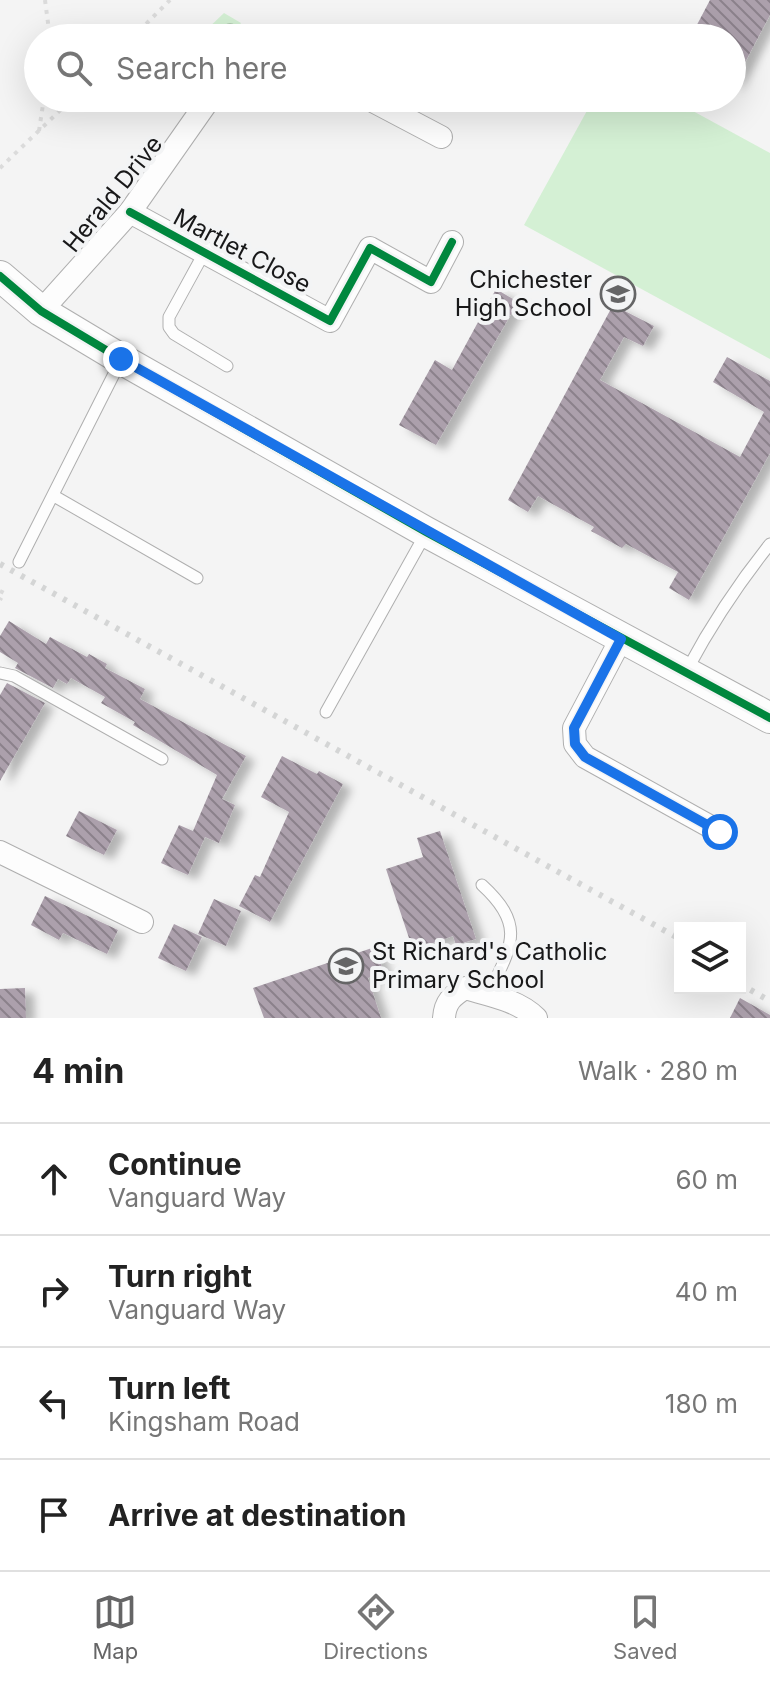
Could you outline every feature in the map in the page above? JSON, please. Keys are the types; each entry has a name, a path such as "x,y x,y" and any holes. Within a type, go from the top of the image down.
{"street":[{"name":"Herald Drive","path":"41,311 130,212 200,112"},
{"path":"394,112 441,137"},
{"name":"Martlet Close","path":"130,212 330,321 370,248 431,282 452,242"},
{"path":"0,276 41,311 121,359 426,532 770,718"},
{"path":"621,639 574,728 575,744 585,757 720,832"},
{"path":"0,852 142,922"},
{"path":"444,1018 452,996 465,988 527,1009 536,1018"}],"lane":[{"path":"204,253 169,317 169,327 174,334 227,366"},
{"path":"19,562 121,359"},
{"path":"54,496 197,578"},
{"path":"326,712 426,532"},
{"path":"685,674 712,624 770,544"},
{"path":"0,673 14,676 162,759"},
{"path":"482,885 505,909 511,933 507,955 488,995"}],"path":[{"path":"45,0 48,24"},
{"path":"146,24 170,0"},
{"path":"39,133 42,112"},
{"path":"0,168 59,112"},
{"path":"0,591 4,593 0,600"}],"green space":[{"path":"224,13 241,23 240,24 212,24"},
{"path":"586,112 695,112 770,153 770,359 524,225"}],"building":[{"path":"710,0 770,0 770,15 746,60 746,24 697,24"},
{"path":"496,289 518,302 436,445 399,425 435,360 452,370"},
{"path":"613,305 654,326 643,346 624,337 600,380 740,457 764,412 713,382 727,357 770,381 770,453 689,600 669,588 678,572 626,544 622,548 591,531 594,527 538,496 528,512 508,500"},
{"path":"9,621 46,644 50,637 107,664 105,668 145,689 140,699 246,756 222,799 235,805 219,843 205,837 188,875 161,863 179,825 193,831 217,775 133,725 135,722 101,703 105,697 71,678 67,684 58,679 53,688 15,668 18,663 0,652 0,636"},
{"path":"7,683 45,703 0,781 0,695"},
{"path":"282,756 343,784 270,922 239,906 255,875 260,877 289,812 261,797"},
{"path":"79,811 117,830 104,855 66,836"},
{"path":"440,831 476,939 456,945 453,936 413,950 386,869 423,857 417,838"},
{"path":"45,896 118,930 107,954 63,933 59,940 31,925"},
{"path":"214,899 241,911 226,946 198,934"},
{"path":"174,924 202,937 186,971 158,958"},
{"path":"375,947 384,973 368,978 381,1018 264,1018 253,988"},
{"path":"25,988 26,1018 0,1018 0,989"},
{"path":"740,998 770,1015 770,1018 730,1018"}],"railway":[{"path":"0,564 674,936"},
{"path":"746,987 770,1001"}],"cycle path":[{"path":"130,212 330,321 370,248 431,282 452,242"},
{"path":"0,276 41,311 121,359 426,532 770,718"},
{"path":"621,639 574,728 575,744 585,757 720,832"}],"place":[{"name":"Chichester High School","path":"618,294"},
{"name":"St Richard's Catholic Primary School","path":"346,966"}],"route":[{"path":"121,359 621,639 574,728 575,744 585,757 720,832"}]}
